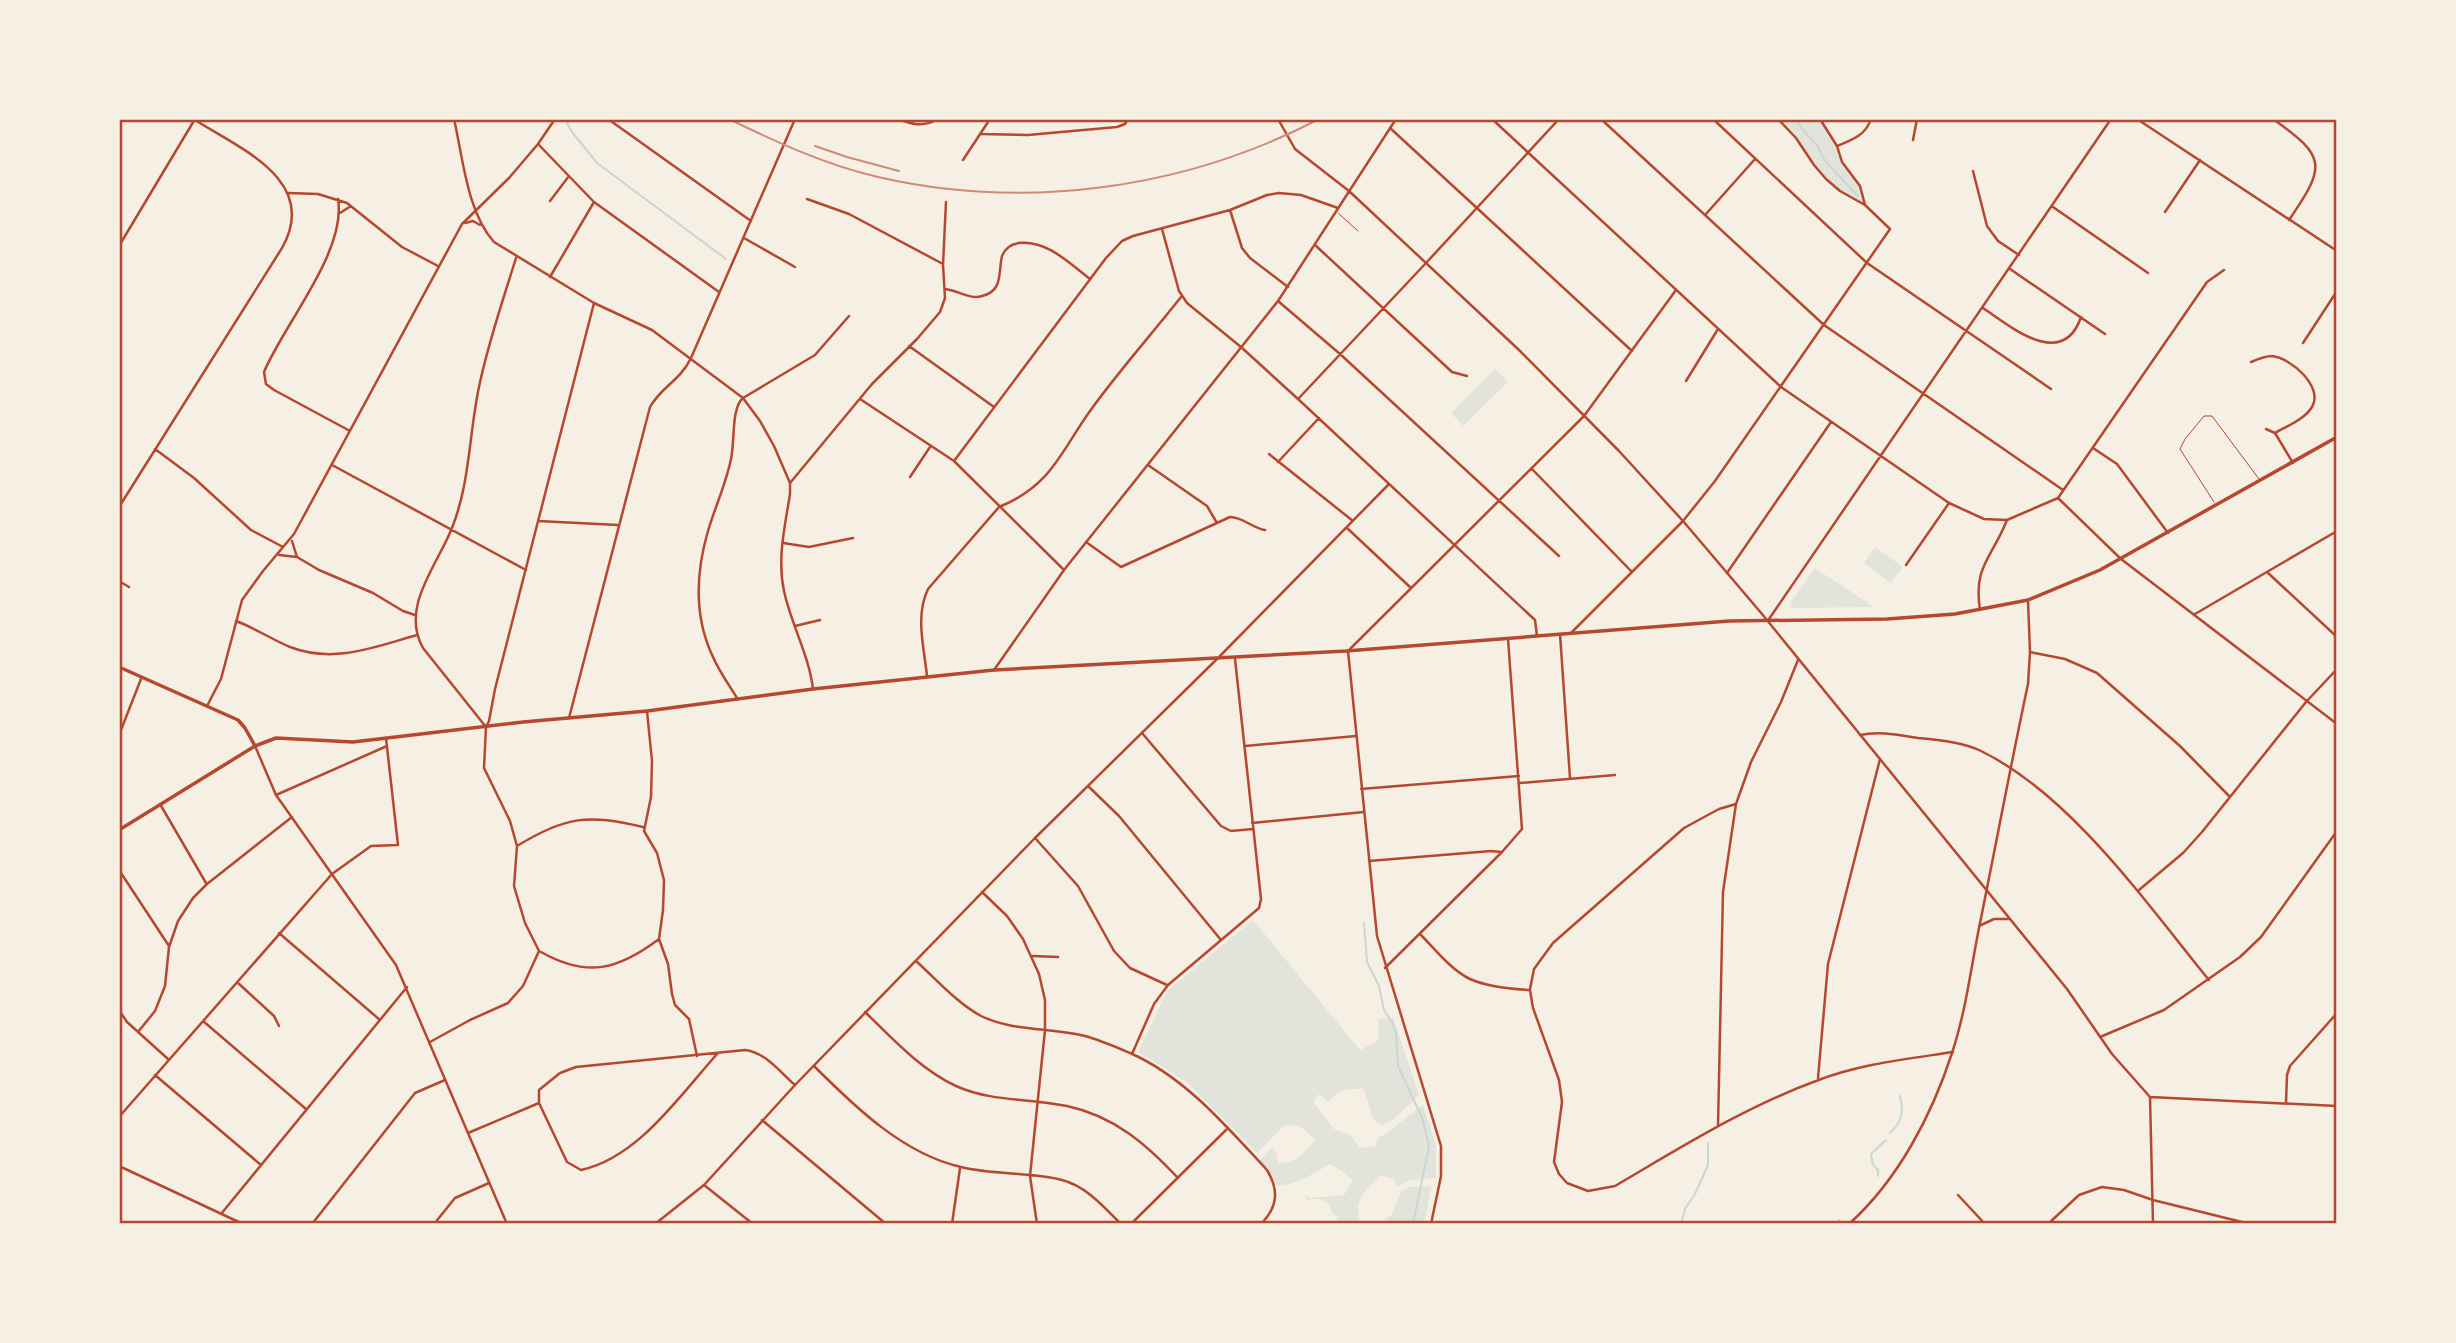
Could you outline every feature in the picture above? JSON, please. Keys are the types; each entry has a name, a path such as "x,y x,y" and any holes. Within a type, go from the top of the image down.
{"main road":[{"path":"119,830 255,746 276,738 338,743 994,670 1348,651 1768,619 1930,617 1980,610 2028,600 2072,583 2121,559 2337,437"},
{"path":"119,667 240,722 255,746"}],"street":[{"path":"454,119 480,225"},
{"path":"207,706 221,679 240,605 250,587 291,539 462,224 509,178 555,119"},
{"path":"608,119 751,221"},
{"path":"569,718 650,407 654,399 684,372 795,119"},
{"path":"898,119 916,125 939,119"},
{"path":"963,160 990,119"},
{"path":"981,134 1028,135 1117,127 1125,124 1128,119"},
{"path":"1278,119 1295,149 1349,191 1519,350 1684,521 1768,619 1797,660 2067,989 2099,1037 2150,1097 2153,1224"},
{"path":"994,670 1064,570 1288,287 1396,119"},
{"path":"1492,119 1782,387 1949,503 1984,519 2007,520 2058,498 2207,282 2224,270"},
{"path":"1298,399 1559,119"},
{"path":"1601,119 1824,325 2063,490"},
{"path":"1713,119 1867,263 2051,389"},
{"path":"1571,633 1684,521 1782,387 1890,229 1865,205 1840,191 1826,179 1796,138 1778,119"},
{"path":"1820,119 1837,146 1842,162 1860,186 1865,205"},
{"path":"1837,146 1864,131 1871,119"},
{"path":"1913,140 1917,119"},
{"path":"1768,619 1925,394 2111,119"},
{"path":"2137,119 2337,251"},
{"path":"2273,119 2305,143 2312,152 2316,166 2309,191 2289,220"},
{"path":"119,246 195,120 269,168 288,193 291,216 285,242 119,507"},
{"path":"1390,128 1632,351"},
{"path":"538,144 594,202 720,292"},
{"path":"1705,215 1755,159"},
{"path":"2165,212 2200,160"},
{"path":"1973,171 1987,226 1998,241 2019,255"},
{"path":"550,201 569,176"},
{"path":"288,193 318,194 338,199 351,206 393,241 439,266"},
{"path":"954,461 1090,279 1122,241 1279,193 1301,195 1337,209"},
{"path":"338,199 340,213 328,255 264,372 266,384 274,390 350,431"},
{"path":"807,199 849,214 943,265"},
{"path":"550,277 594,202"},
{"path":"790,483 891,363 936,319 944,304 946,202"},
{"path":"340,213 351,206"},
{"path":"2053,207 2148,273"},
{"path":"1230,210 1242,248 1250,258 1288,287"},
{"path":"462,224 473,220 494,242 516,258 594,303 652,330 743,398 766,432 790,483 781,567 784,591 813,689"},
{"path":"1163,229 1181,297 1319,418 1535,620 1538,636"},
{"path":"744,238 794,268"},
{"path":"945,289 974,297 986,295 1000,278 1004,251 1011,245 1020,243 1046,247 1090,279"},
{"path":"1315,244 1452,372 1467,376"},
{"path":"485,727 431,660 417,635 415,615 428,575 451,529 465,487 478,388 516,258"},
{"path":"2010,269 2105,334"},
{"path":"1431,1224 1441,1176 1441,1146 1377,936 1348,651 1584,416 1676,290"},
{"path":"2302,343 2337,291"},
{"path":"927,676 920,618 921,603 928,589 939,573 999,507 1014,501 1045,477 1058,462 1090,412 1181,297"},
{"path":"1278,300 1559,556"},
{"path":"594,303 489,721 485,727 484,768 510,821 517,846 514,886 525,923 539,951 573,967 597,968 629,959 659,939"},
{"path":"1983,308 2029,336 2055,344 2072,336 2081,317"},
{"path":"737,698 712,656 701,622 698,599 707,532 731,460 736,426 735,409 743,398 815,355 849,316"},
{"path":"1686,381 1718,329"},
{"path":"909,346 994,407"},
{"path":"2251,362 2263,357 2277,357 2309,380 2314,391 2315,401 2311,410 2275,433"},
{"path":"860,399 954,461 1064,570"},
{"path":"1278,462 1319,418"},
{"path":"1727,573 1831,422"},
{"path":"2266,429 2275,433 2293,463"},
{"path":"910,477 929,447"},
{"path":"2093,448 2117,464 2168,533"},
{"path":"155,449 194,478 251,530 284,548"},
{"path":"1269,454 1353,521"},
{"path":"332,465 526,570"},
{"path":"1148,465 1207,506 1217,523"},
{"path":"1532,469 1632,572"},
{"path":"655,1224 704,1185 795,1085 982,892 1389,484"},
{"path":"2058,498 2121,559 2337,724"},
{"path":"1906,565 1949,503"},
{"path":"1086,542 1121,567 1230,517 1265,530"},
{"path":"538,520 618,525"},
{"path":"1980,610 1977,589 1979,575 1983,563 1998,543 2007,520"},
{"path":"1346,528 1412,589"},
{"path":"2195,614 2337,531"},
{"path":"783,543 809,547 853,538"},
{"path":"291,539 297,557"},
{"path":"278,555 297,557 415,615"},
{"path":"2267,572 2337,637"},
{"path":"119,581 129,587"},
{"path":"1849,1224 1884,1184 1911,1146 1935,1101 1953,1052 2028,684 2028,600"},
{"path":"795,626 820,620"},
{"path":"236,621 287,645 317,654 358,652 417,635"},
{"path":"1560,634 1570,778"},
{"path":"1385,968 1522,829 1508,638"},
{"path":"2030,652 2065,659 2097,673 2180,746 2230,797"},
{"path":"1132,1054 1153,1004 1168,985 1259,908 1261,899 1235,658"},
{"path":"1718,1128 1723,892 1736,804 1751,762 1781,702 1797,660"},
{"path":"2137,891 2183,853 2306,702 2337,669"},
{"path":"119,735 141,679"},
{"path":"647,710 652,761 651,797 644,831 657,853 664,880 659,939 668,964 675,1005 689,1019 697,1056"},
{"path":"1860,735 1876,732 1933,740 1978,750 2010,768 2048,797 2080,827 2166,923 2209,980"},
{"path":"1142,733 1220,826 1231,831 1253,829"},
{"path":"1245,746 1356,736"},
{"path":"119,1117 332,874 371,846 398,845 386,738"},
{"path":"255,746 276,795 396,965 507,1224"},
{"path":"276,795 387,746"},
{"path":"1818,1079 1828,964 1880,759"},
{"path":"1520,783 1615,775"},
{"path":"1362,789 1519,776"},
{"path":"1088,786 1119,816 1222,940"},
{"path":"160,804 207,884"},
{"path":"1736,804 1719,809 1685,828 1553,943 1534,969 1530,990 1533,1008 1559,1080 1562,1102 1554,1162 1559,1174 1567,1182 1588,1191 1615,1185 1769,1100 1818,1079 1886,1062 1953,1052"},
{"path":"1252,823 1364,812"},
{"path":"138,1032 155,1011 165,986 169,947 178,921 193,898 292,817"},
{"path":"517,846 544,830 586,818 610,820 644,828"},
{"path":"2099,1037 2164,1010 2240,957 2261,937 2337,831"},
{"path":"1035,838 1078,886 1114,951 1130,968 1168,985"},
{"path":"1369,861 1502,852"},
{"path":"119,870 169,947"},
{"path":"982,892 1007,916 1023,939 1032,956 1045,1000 1045,1030 1030,1176 1037,1224"},
{"path":"1979,926 1994,919 2009,919"},
{"path":"279,933 380,1020"},
{"path":"1420,934 1451,965 1469,978 1506,989 1530,990"},
{"path":"430,1042 508,1003 523,986 539,951"},
{"path":"1032,956 1058,957"},
{"path":"916,961 962,1003 981,1015 1015,1027 1086,1036 1132,1054 1163,1071 1188,1090 1228,1128 1273,1180 1275,1205 1261,1224"},
{"path":"237,982 274,1016 279,1026"},
{"path":"221,1214 407,987"},
{"path":"119,1010 127,1022 169,1060"},
{"path":"865,1012 932,1073 976,1094 1067,1106 1103,1118 1130,1132 1149,1147 1178,1178"},
{"path":"2286,1104 2290,1066 2337,1013"},
{"path":"203,1021 306,1109"},
{"path":"718,1053 644,1135 624,1152 600,1166 581,1170 567,1162 539,1103 539,1090 560,1073 576,1067 718,1053 753,1051 763,1056 795,1085"},
{"path":"814,1066 862,1113 923,1152 960,1167 1063,1180 1088,1193 1121,1224"},
{"path":"155,1075 261,1165"},
{"path":"312,1224 415,1094 446,1080"},
{"path":"2150,1097 2337,1106"},
{"path":"468,1133 539,1103"},
{"path":"119,1106 126,1110"},
{"path":"762,1120 886,1224"},
{"path":"1132,1224 1228,1128"},
{"path":"119,1166 243,1224"},
{"path":"951,1224 960,1167"},
{"path":"434,1224 455,1198 489,1183"},
{"path":"704,1185 753,1224"},
{"path":"2048,1224 2078,1195 2102,1187 2124,1190 2250,1224"},
{"path":"1958,1195 1985,1224"}],"lane":[{"path":"1337,209 1358,232"},
{"path":"2216,506 2180,449 2204,416 2213,416 2261,481"}],"shaded area":[{"path":"1778,119 1820,119 1837,146 1842,162 1860,186 1865,205 1840,191 1826,179 1796,138"},
{"path":"1495,369 1508,382 1463,426 1451,413"},
{"path":"1875,547 1903,567 1891,583 1864,563"},
{"path":"1815,568 1874,607 1794,608 1790,603"},
{"path":"1253,920 1360,1050 1379,1040 1378,1019 1393,1018 1419,1095 1395,1118 1382,1126 1373,1119 1364,1089 1344,1090 1328,1102 1319,1094 1313,1102 1334,1129 1350,1135 1360,1148 1375,1146 1378,1138 1423,1105 1436,1145 1436,1178 1411,1180 1397,1186 1394,1179 1380,1175 1361,1197 1358,1209 1361,1224 1334,1224 1338,1216 1332,1214 1327,1203 1320,1199 1307,1200 1305,1195 1310,1198 1344,1195 1353,1181 1342,1171 1330,1164 1298,1181 1277,1186 1260,1160 1272,1148 1276,1152 1278,1163 1300,1156 1315,1140 1305,1130 1295,1125 1285,1125 1257,1153 1188,1083 1138,1052 1167,991"},
{"path":"1432,1186 1424,1224 1380,1224 1392,1214 1401,1192 1409,1187"}],"waterway":[{"path":"565,119 597,163 726,259"},
{"path":"1797,119 1801,128 1817,145 1825,161 1858,196"},
{"path":"1364,923 1367,962 1379,986 1384,1010 1393,1024 1398,1066 1423,1120 1429,1146 1413,1224"},
{"path":"1890,1133 1901,1116 1900,1096"},
{"path":"1878,1176 1871,1154 1886,1140"},
{"path":"1681,1224 1685,1209 1708,1165 1708,1143"},
{"path":"1835,1224 1839,1220"}],"railway":[{"path":"729,119 802,152 859,172 934,187 990,192 1047,192 1104,187 1160,177 1268,143 1319,119"},
{"path":"815,146 899,171"}]}
